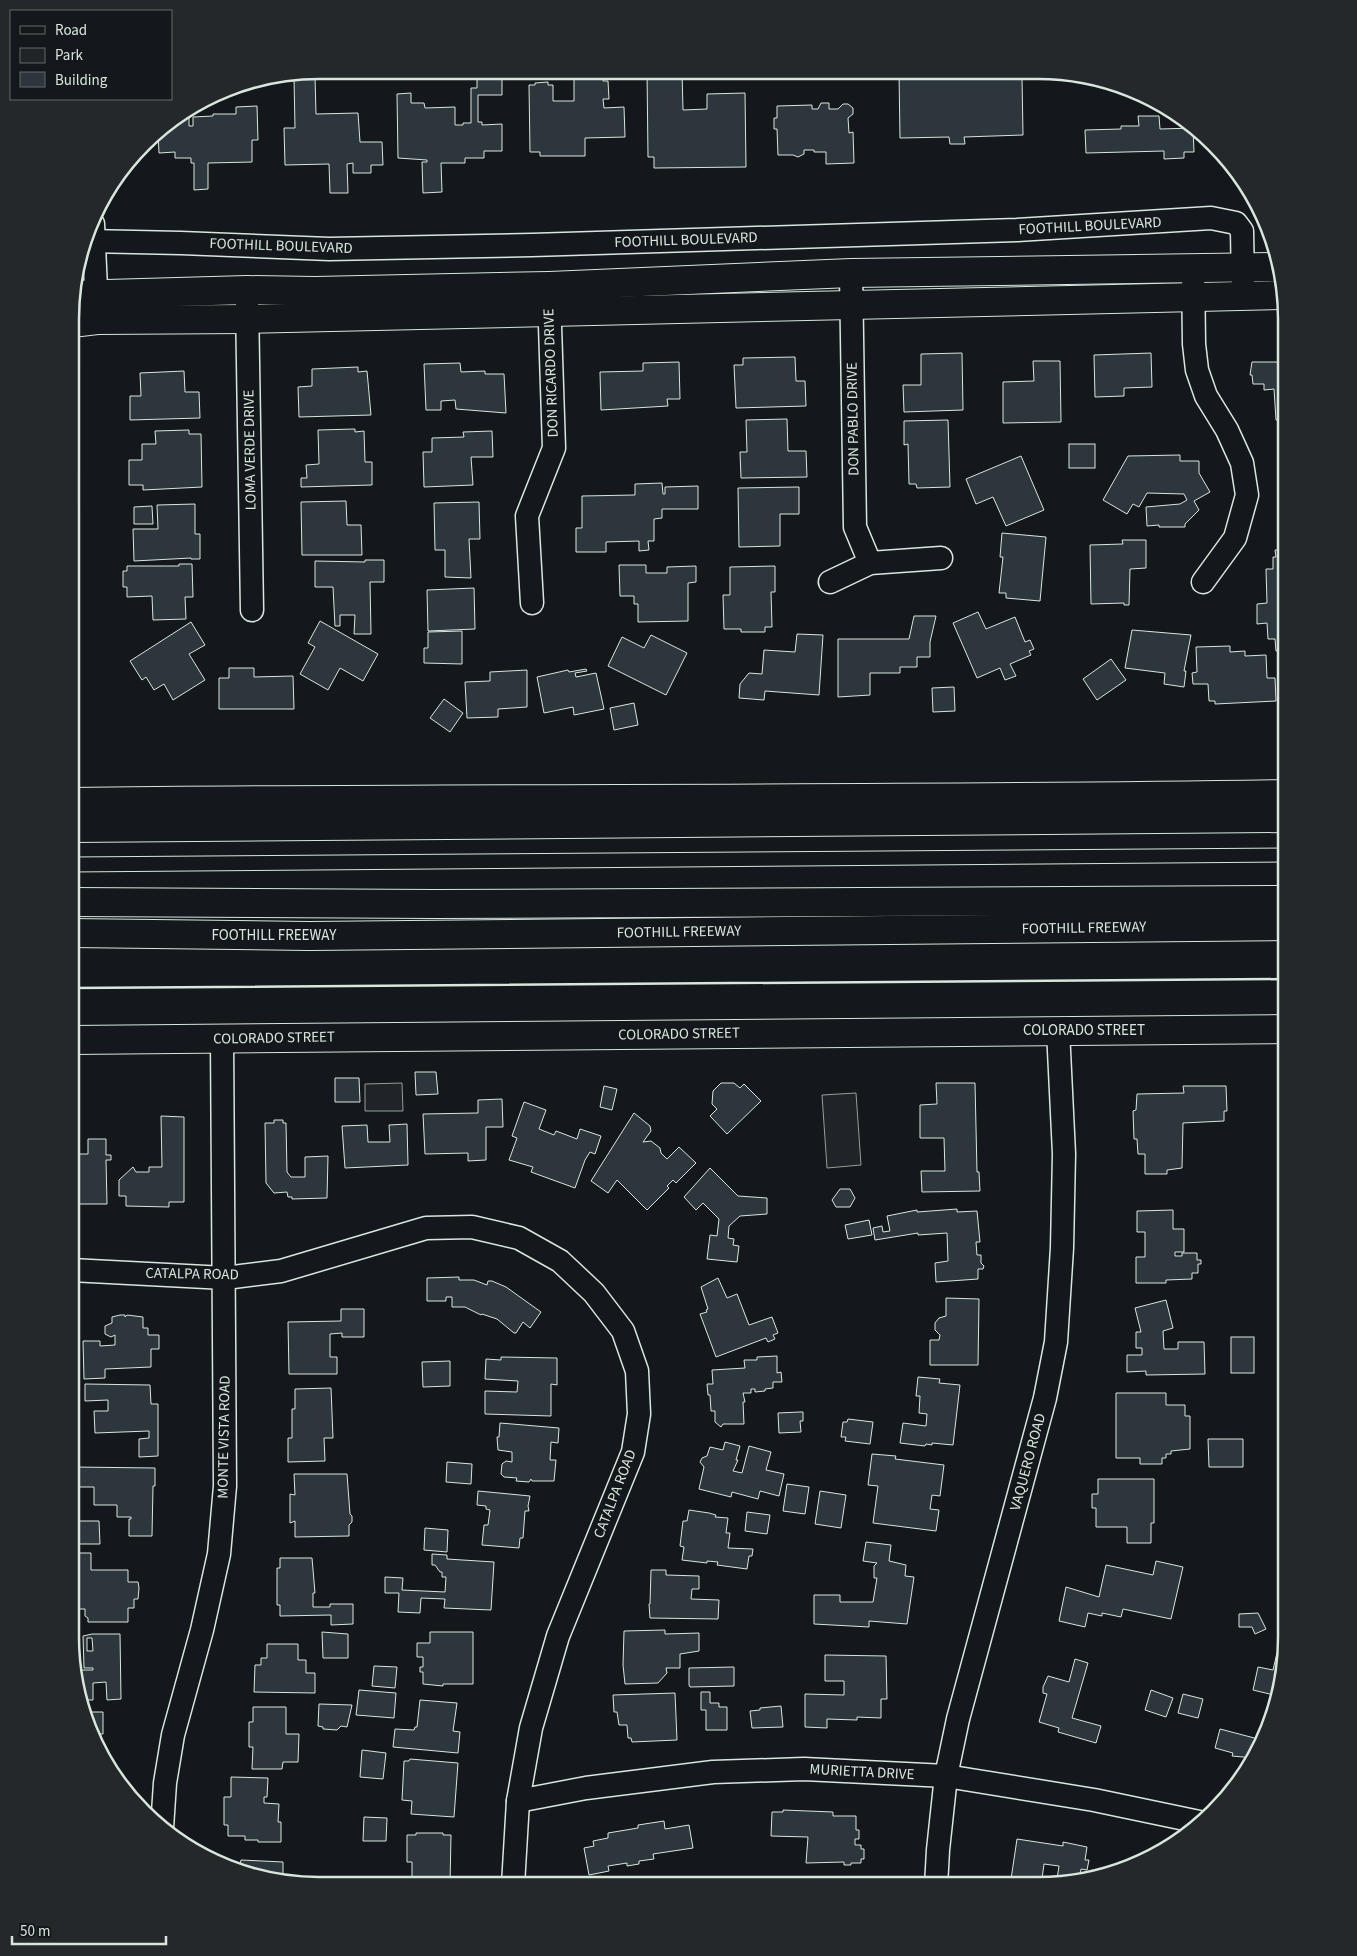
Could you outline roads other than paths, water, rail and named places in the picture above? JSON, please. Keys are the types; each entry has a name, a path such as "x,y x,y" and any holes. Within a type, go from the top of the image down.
{"main road":[{"path":"84,308 247,319 549,299 850,272 1273,267"},
{"path":"84,308 247,290 549,299 851,304 1277,295"},
{"path":"79,802 633,798 1055,798 1278,794"},
{"path":"79,828 1278,818"},
{"path":"79,902 445,904 1278,900"},
{"name":"FOOTHILL FREEWAY","path":"79,933 309,936 1278,926"},
{"path":"79,944 309,936"},
{"name":"COLORADO STREET","path":"79,1040 1278,1029"}],"street":[{"name":"FOOTHILL BOULEVARD","path":"94,235 329,249 1017,230 1211,218 1236,223 1242,231 1243,296"},
{"path":"84,308 90,246"},
{"path":"1193,267 1192,296 1197,370 1206,396 1227,430 1242,464 1247,495 1235,538 1203,582"},
{"name":"DON PABLO DRIVE","path":"850,272 855,527 870,563"},
{"name":"LOMA VERDE DRIVE","path":"247,290 252,610"},
{"name":"DON RICARDO DRIVE","path":"532,604 527,516 554,448 549,299"},
{"path":"830,582 870,563 941,558"},
{"name":"VAQUERO ROAD","path":"936,1877 946,1776 958,1719 1046,1398 1056,1342 1062,1248 1064,1154 1058,1030"},
{"name":"MONTE VISTA ROAD","path":"163,1820 165,1783 173,1734 202,1630 219,1554 225,1486 222,1039"},
{"name":"CATALPA ROAD","path":"79,1270 225,1278 281,1271 426,1228 472,1227 519,1238 560,1261 594,1292 622,1331 637,1371 639,1414 633,1452 558,1636 531,1728 518,1802 513,1877"},
{"name":"MURIETTA DRIVE","path":"518,1802 586,1788 713,1772 804,1769 946,1776 1094,1800 1193,1821"}],"tram line":[{"path":"79,857 1278,848"},
{"path":"79,872 1278,862"}]}
